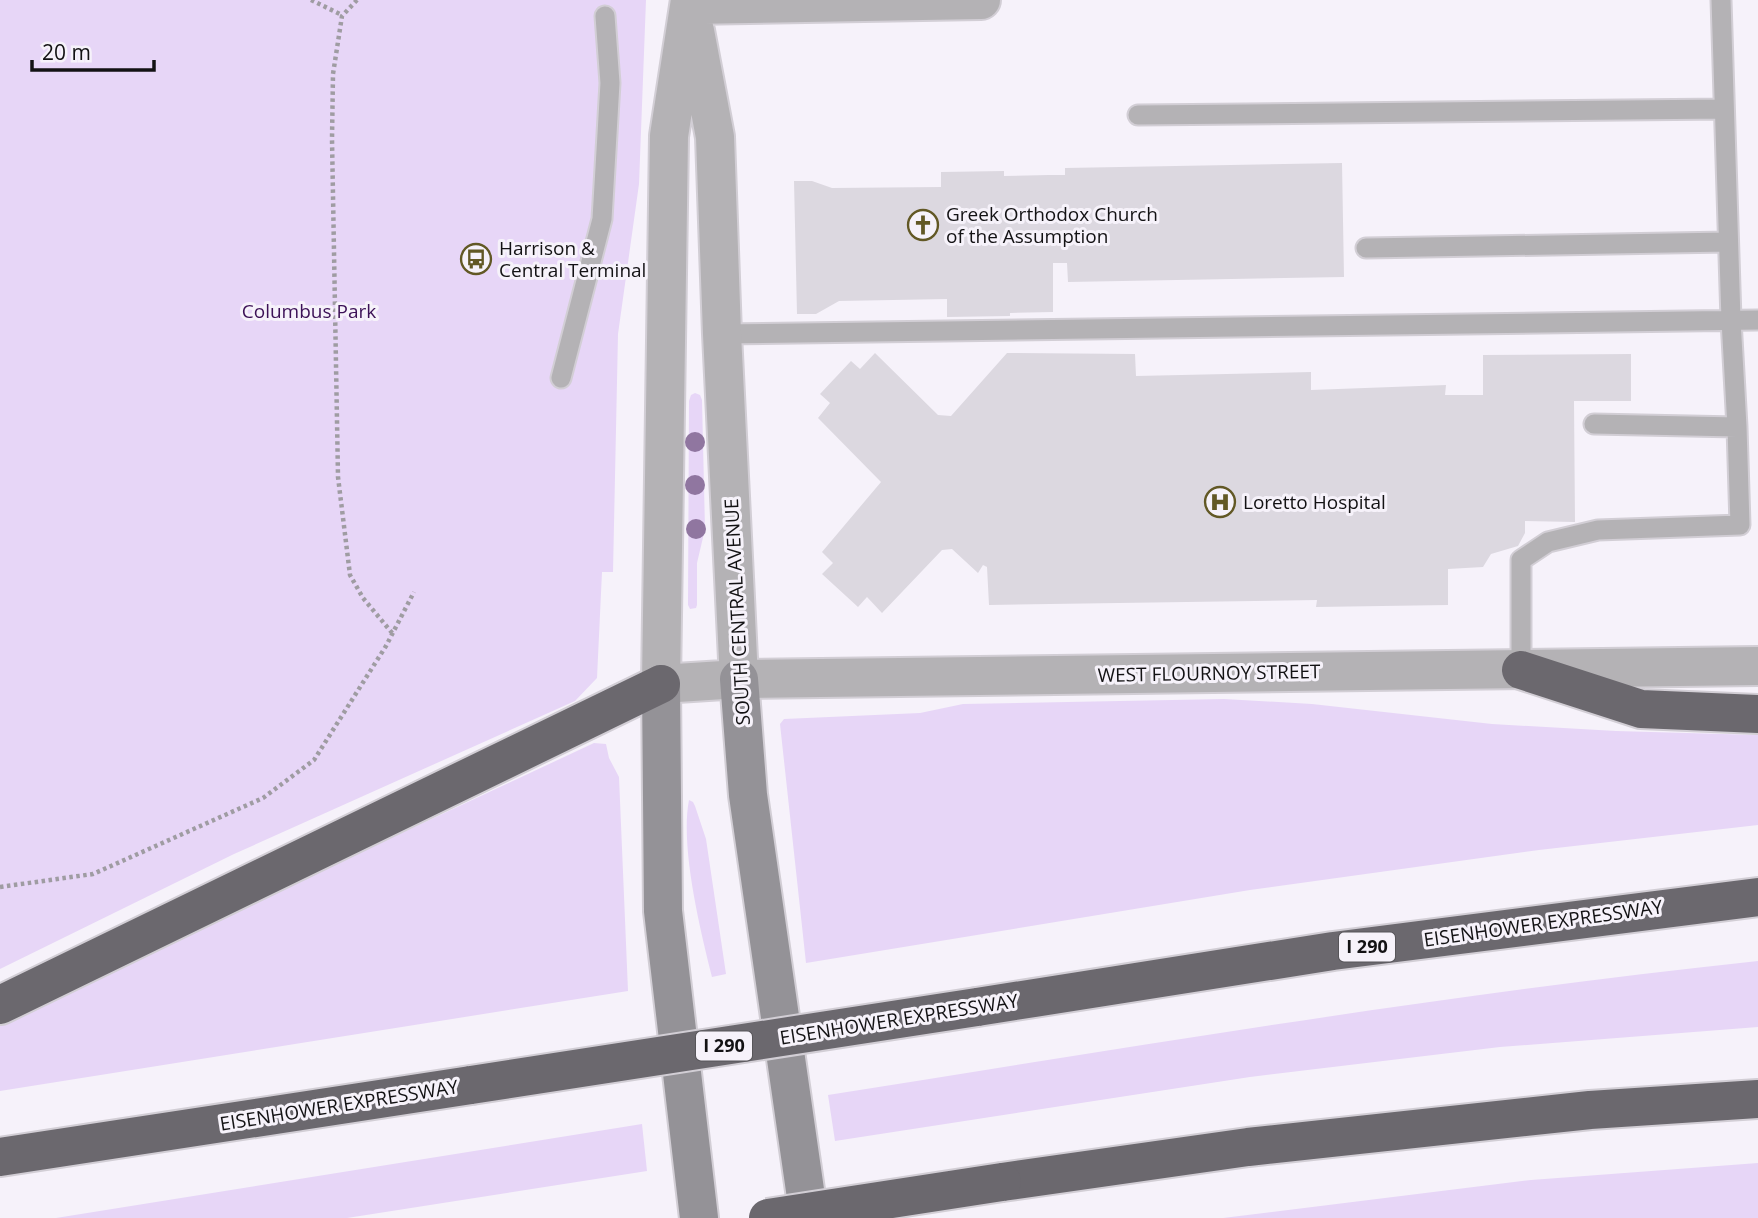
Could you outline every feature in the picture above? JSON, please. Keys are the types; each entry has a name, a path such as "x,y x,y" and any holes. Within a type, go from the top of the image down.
{"highway":[{"path":"1521,670 1642,709 1758,714"},
{"path":"0,1005 661,684"},
{"name":"EISENHOWER EXPRESSWAY","path":"0,1157 1333,951 1758,897"},
{"path":"768,1218 1248,1147 1590,1110 1758,1099"}],"main road":[{"name":"SOUTH CENTRAL AVENUE","path":"739,679 748,795 809,1218"},
{"path":"661,684 663,911 699,1218"}],"street":[{"path":"661,684 669,136 690,2 981,0"},
{"name":"SOUTH CENTRAL AVENUE","path":"690,2 715,137 739,679"},
{"name":"WEST FLOURNOY STREET","path":"661,684 739,679 1758,666"}],"lane":[{"path":"1521,670 1521,560 1548,542 1598,530 1740,525 1721,0"},
{"path":"561,378 602,219 610,83 605,16"},
{"path":"1139,115 1724,109"},
{"path":"1366,248 1728,242"},
{"path":"722,334 1758,320"},
{"path":"1594,424 1737,427"}],"path":[{"path":"311,0 342,16"},
{"path":"357,0 342,16 333,74 338,477 350,575 363,598 393,634"},
{"path":"0,887 93,874 262,798 314,760 393,634 414,592"}],"green space":[{"name":"Columbus Park","path":"0,0 646,0 639,184 618,334 613,572 602,572 597,678 575,701 234,854 0,969"},
{"path":"695,393 700,395 702,400 705,529 697,563 697,605 696,608 690,609 689,401"},
{"path":"1224,699 1312,704 1492,724 1758,735 1758,825 1539,850 1250,890 806,963 780,724 784,719 920,713 963,704"},
{"path":"594,743 606,744 609,758 619,777 628,991 0,1091 0,1021"},
{"path":"689,800 695,806 706,839 726,974 712,977 689,864"},
{"path":"1758,961 1758,1027 1500,1047 1250,1077 835,1141 828,1095 1409,1005"},
{"path":"642,1124 647,1171 347,1218 56,1218"},
{"path":"1758,1163 1758,1218 1223,1218 1531,1180"}],"building":[{"path":"1342,163 1344,277 1068,282 1067,263 1053,263 1053,312 947,317 947,299 839,301 816,314 797,314 794,181 812,181 832,188 941,187 941,172 1004,171 1004,176 1065,175 1065,168"},
{"name":"Loretto Hospital","path":"875,353 938,415 951,416 1007,353 1135,354 1136,376 1311,372 1311,390 1446,385 1445,395 1483,395 1483,355 1631,354 1631,401 1574,401 1575,522 1525,521 1525,533 1518,546 1491,554 1483,567 1448,569 1448,605 1316,607 1317,600 989,605 987,567 983,565 978,573 952,549 942,550 882,613 867,597 858,607 822,574 833,563 822,552 881,482 818,418 830,403 820,394 851,361 860,369"}],"place":[{"name":"Greek Orthodox Church of the Assumption","path":"923,225"},
{"name":"Harrison & Central Terminal","path":"476,259"},
{"name":"Loretto Hospital","path":"1220,502"}]}
